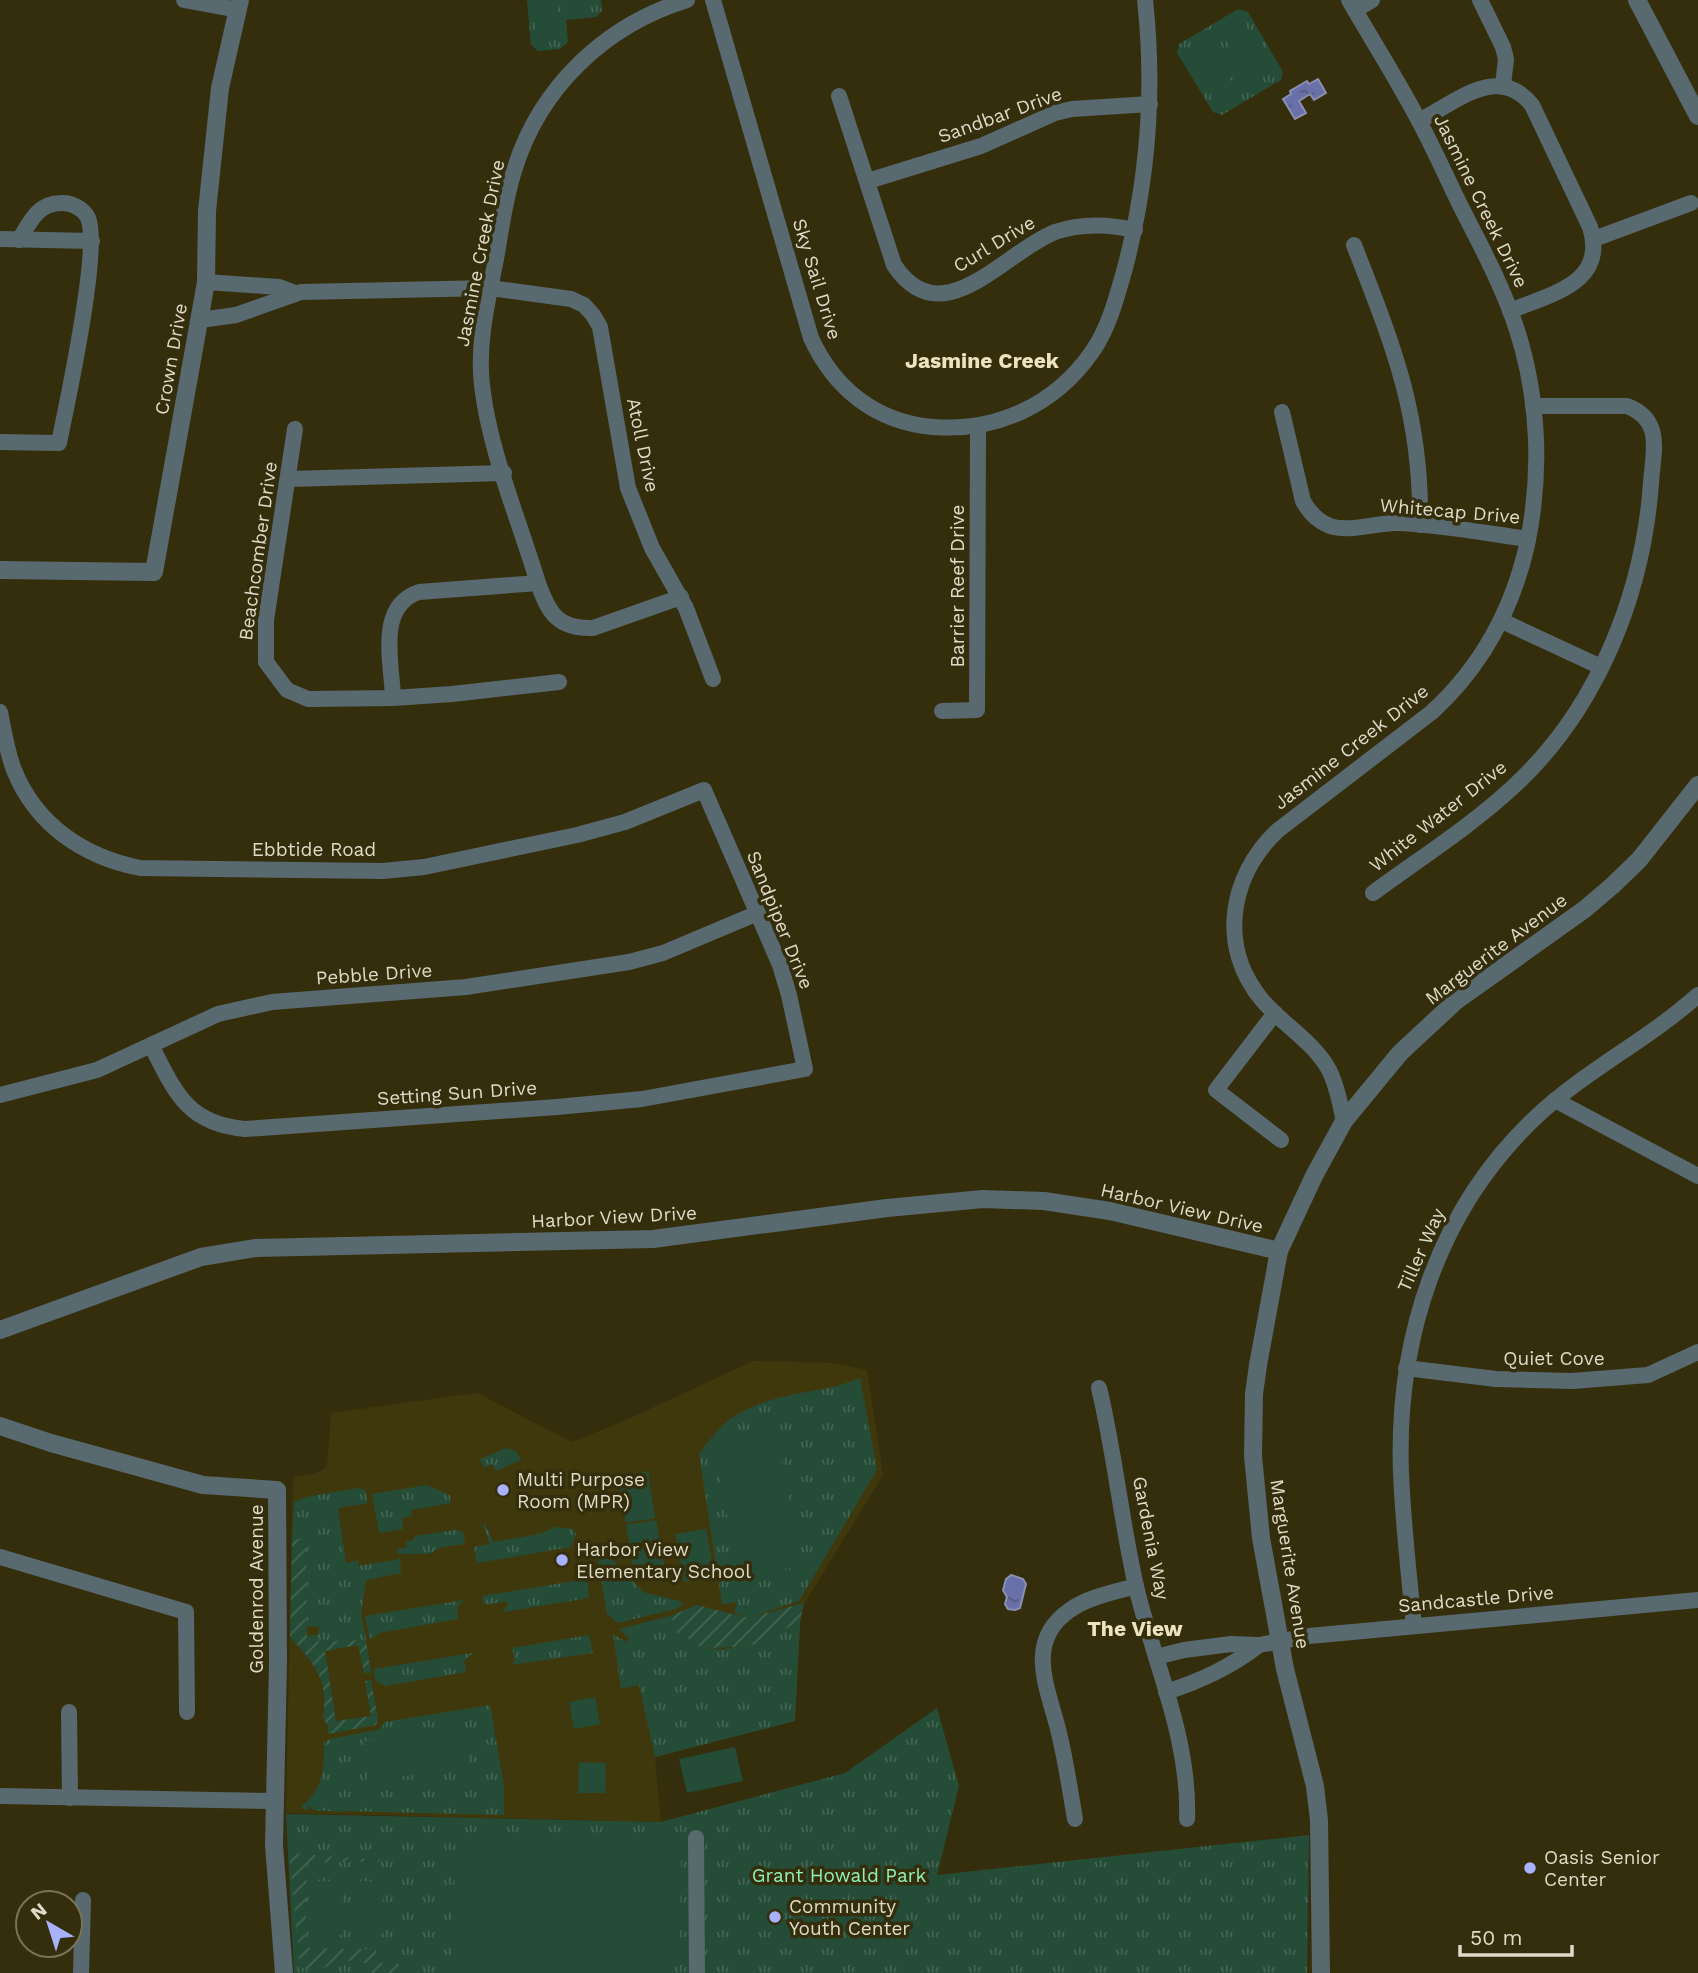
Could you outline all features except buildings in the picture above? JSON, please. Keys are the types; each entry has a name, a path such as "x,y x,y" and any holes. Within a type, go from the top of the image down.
{"street":[{"path":"184,0 239,5"},
{"name":"Jasmine Creek Drive","path":"681,597 593,628 566,625 555,617 546,606 538,583 485,409 481,356 490,288 514,171 528,134 548,100 582,59 602,42 648,15 687,0"},
{"name":"Sky Sail Drive","path":"713,0 811,338 821,360 845,389 883,413 925,426 951,428 995,422 1044,401 1078,371 1106,326 1135,230 1145,168 1150,104 1145,0"},
{"path":"1352,5 1372,0"},
{"path":"1480,0 1503,47 1506,59 1503,85"},
{"path":"1637,0 1698,116"},
{"name":"Crown Drive","path":"0,570 154,572 206,282 207,211 220,88 239,5"},
{"name":"Jasmine Creek Drive","path":"1344,1121 1328,1069 1317,1053 1275,1013 1251,985 1237,950 1234,931 1239,888 1249,865 1276,831 1444,702 1472,670 1502,621 1515,589 1528,539 1536,476 1533,406 1524,358 1510,311 1494,272 1419,121 1352,5"},
{"path":"1419,121 1479,89 1503,85 1524,95 1532,105 1594,239 1594,254 1590,266 1573,284 1510,311"},
{"name":"Curl Drive","path":"839,96 894,265 912,285 937,294 953,293 968,287 1040,239 1058,231 1083,225 1135,230"},
{"name":"Sandbar Drive","path":"868,181 981,146 1055,113 1072,109 1150,104"},
{"path":"0,442 60,443 92,241 88,217 80,208 63,202 47,206 35,214 19,240"},
{"path":"1594,239 1691,203"},
{"path":"0,239 92,241"},
{"path":"1354,245 1392,345 1408,396 1417,447 1420,526"},
{"path":"206,282 279,287 295,293"},
{"path":"236,315 238,285"},
{"name":"Atoll Drive","path":"295,293 490,288 568,298 584,305 600,327 628,488 652,548 681,597 713,678"},
{"path":"200,320 236,315 295,293"},
{"name":"White Water Drive","path":"1373,893 1514,786 1557,739 1581,704 1601,667 1623,613 1640,557 1650,500 1655,436 1646,417 1627,406 1533,406"},
{"name":"Whitecap Drive","path":"1282,412 1303,500 1310,512 1321,522 1345,528 1379,523 1420,526 1528,539"},
{"name":"Barrier Reef Drive","path":"942,711 978,710 978,426"},
{"name":"Beachcomber Drive","path":"295,429 266,620 266,662 279,682 297,696 308,699 393,698 559,682"},
{"path":"289,479 504,472"},
{"path":"393,698 390,621 402,601 419,592 538,583"},
{"path":"1502,621 1601,667"},
{"name":"Ebbtide Road","path":"0,712 15,771 38,812 74,844 94,855 140,868 383,871 424,867 577,835 625,822 704,790"},
{"name":"Marguerite Avenue","path":"1321,1973 1319,1820 1315,1786 1285,1669 1261,1538 1253,1456 1256,1375 1279,1251 1314,1176 1344,1121 1399,1053 1456,1001 1612,886 1639,860 1698,785"},
{"name":"Sandpiper Drive","path":"704,790 780,965 805,1069"},
{"name":"Pebble Drive","path":"0,1095 97,1070 193,1024 245,1007 272,1002 466,987 629,962 663,953 758,913"},
{"name":"Tiller Way","path":"1414,1626 1401,1472 1401,1419 1406,1368 1420,1305 1435,1260 1455,1220 1492,1164 1522,1130 1555,1100 1653,1032 1698,995"},
{"path":"1275,1013 1216,1090 1281,1140"},
{"name":"Setting Sun Drive","path":"151,1045 175,1092 196,1114 215,1124 245,1129 557,1108 642,1099 805,1069"},
{"path":"1555,1100 1698,1176"},
{"name":"Harbor View Drive","path":"0,1330 201,1257 256,1248 653,1239 887,1208 983,1199 1044,1202 1110,1211 1279,1251"},
{"name":"Quiet Cove","path":"1406,1368 1496,1380 1572,1381 1647,1375 1698,1352"},
{"name":"Gardenia Way","path":"1099,1388 1111,1436 1136,1586 1180,1740 1188,1788 1187,1819"},
{"name":"Goldenrod Avenue","path":"0,1426 203,1485 277,1490 278,1663 274,1801 275,1858 284,1973"},
{"path":"0,1557 186,1612 187,1712"},
{"path":"1074,1819 1062,1746 1042,1667 1044,1644 1053,1627 1070,1610 1105,1595 1136,1586"},
{"name":"Sandcastle Drive","path":"1156,1657 1230,1644 1259,1645 1281,1640 1414,1626 1698,1600"},
{"name":"Sandcastle Drive","path":"1166,1692 1194,1683 1236,1663 1259,1645"},
{"path":"69,1712 70,1798"},
{"path":"0,1796 274,1801"},
{"path":"696,1838 697,1973"}],"shaded area":[{"name":"Harbor View Elementary School","path":"753,1361 833,1363 867,1370 883,1475 801,1609 795,1721 655,1757 661,1822 286,1813 293,1477 314,1474 327,1467 331,1413 477,1393 572,1442"}],"green space":[{"path":"527,0 601,0 602,10 597,17 566,20 568,42 560,49 538,51 531,45"},
{"path":"533,0 557,0 560,34 536,36"},
{"path":"1238,9 1248,12 1283,72 1281,80 1222,115 1213,112 1177,53 1179,44"},
{"path":"1244,22 1271,68 1250,80 1223,35"},
{"path":"1209,43 1236,89 1215,101 1188,56"},
{"path":"860,1378 877,1470 799,1601 748,1618 734,1613 737,1602 722,1604 699,1454 725,1423 746,1409"},
{"path":"776,1431 801,1566 739,1578 714,1442"},
{"path":"506,1448 516,1451 521,1460 496,1471 492,1464 484,1468 480,1459"},
{"path":"648,1471 655,1518 626,1523 618,1475"},
{"path":"427,1485 450,1495 451,1503 411,1510 412,1516 402,1518 403,1529 379,1533 372,1494"},
{"path":"359,1488 365,1490 368,1503 338,1508 346,1563 359,1560 358,1566 400,1559 401,1573 366,1580 361,1614 366,1640 307,1643 307,1636 318,1635 319,1627 307,1626 306,1539 292,1540 294,1502 306,1497"},
{"path":"656,1520 665,1569 634,1573 626,1525"},
{"path":"485,1524 493,1542 540,1534 555,1527 573,1529 576,1534 571,1547 477,1563 474,1547 490,1544 483,1525"},
{"path":"706,1529 715,1578 684,1582 675,1534"},
{"path":"455,1530 463,1532 465,1544 441,1547 429,1554 398,1554 397,1549 407,1547 406,1542 414,1540 415,1536"},
{"path":"306,1538 307,1642 366,1640 371,1673 364,1673 358,1645 325,1651 336,1721 371,1716 365,1681 371,1680 378,1719 376,1725 328,1734 328,1726 323,1719 322,1683 307,1656 290,1637 292,1540"},
{"path":"595,1541 643,1592 683,1602 679,1608 618,1623 607,1614"},
{"path":"587,1579 589,1598 503,1612 508,1605 507,1601 484,1605 482,1596"},
{"path":"464,1600 457,1607 458,1619 379,1633 372,1639 369,1637 365,1616"},
{"path":"804,1603 800,1622 773,1634 767,1641 745,1647 701,1648 675,1631 675,1624 670,1616 697,1605 748,1618"},
{"path":"670,1616 687,1637 706,1648 723,1649 745,1647 800,1622 795,1721 655,1757 639,1685 621,1689 613,1634 626,1642 629,1638 619,1629"},
{"path":"589,1635 593,1653 510,1665 515,1661 512,1648"},
{"path":"473,1653 464,1661 466,1672 385,1686 375,1680 374,1669"},
{"path":"595,1697 600,1724 574,1729 569,1702"},
{"path":"490,1705 504,1786 504,1815 343,1809 343,1812 312,1810 311,1807 307,1807 308,1811 303,1809 302,1806 321,1778 324,1743 330,1739 380,1729 384,1722"},
{"name":"Grant Howald Park","path":"937,1708 959,1786 937,1875 1309,1835 1307,1973 294,1973 286,1814 661,1822 845,1773"},
{"path":"465,1730 469,1769 369,1780 365,1741"},
{"path":"735,1747 743,1781 687,1793 679,1759"},
{"path":"579,1762 606,1763 605,1793 578,1793"},
{"path":"464,1834 681,1839 680,1960 664,1973 451,1973 456,1841"},
{"path":"289,1853 391,1861 307,1863 305,1948 376,1950 377,1964 397,1960 401,1973 372,1973 368,1968 370,1965 353,1961 336,1962 312,1971 300,1967"},
{"path":"318,1881 342,1881 341,1935 317,1935"},
{"path":"359,1881 383,1882 382,1935 358,1935"}],"water":[{"path":"1318,79 1326,93 1314,100 1310,94 1299,101 1306,113 1295,119 1283,99 1291,94 1290,91 1307,81 1309,84"},
{"path":"1011,1575 1023,1579 1026,1584 1020,1608 1015,1610 1008,1609 1005,1604 1007,1597 1003,1590 1006,1579"}],"place":[{"name":"Multi Purpose Room (MPR)","path":"503,1490"},
{"name":"Harbor View Elementary School","path":"562,1560"},
{"name":"Oasis Senior Center","path":"1530,1868"},
{"name":"Community Youth Center","path":"775,1917"}],"district":[{"name":"Jasmine Creek","path":"982,360"},
{"name":"The View","path":"1135,1628"}]}
